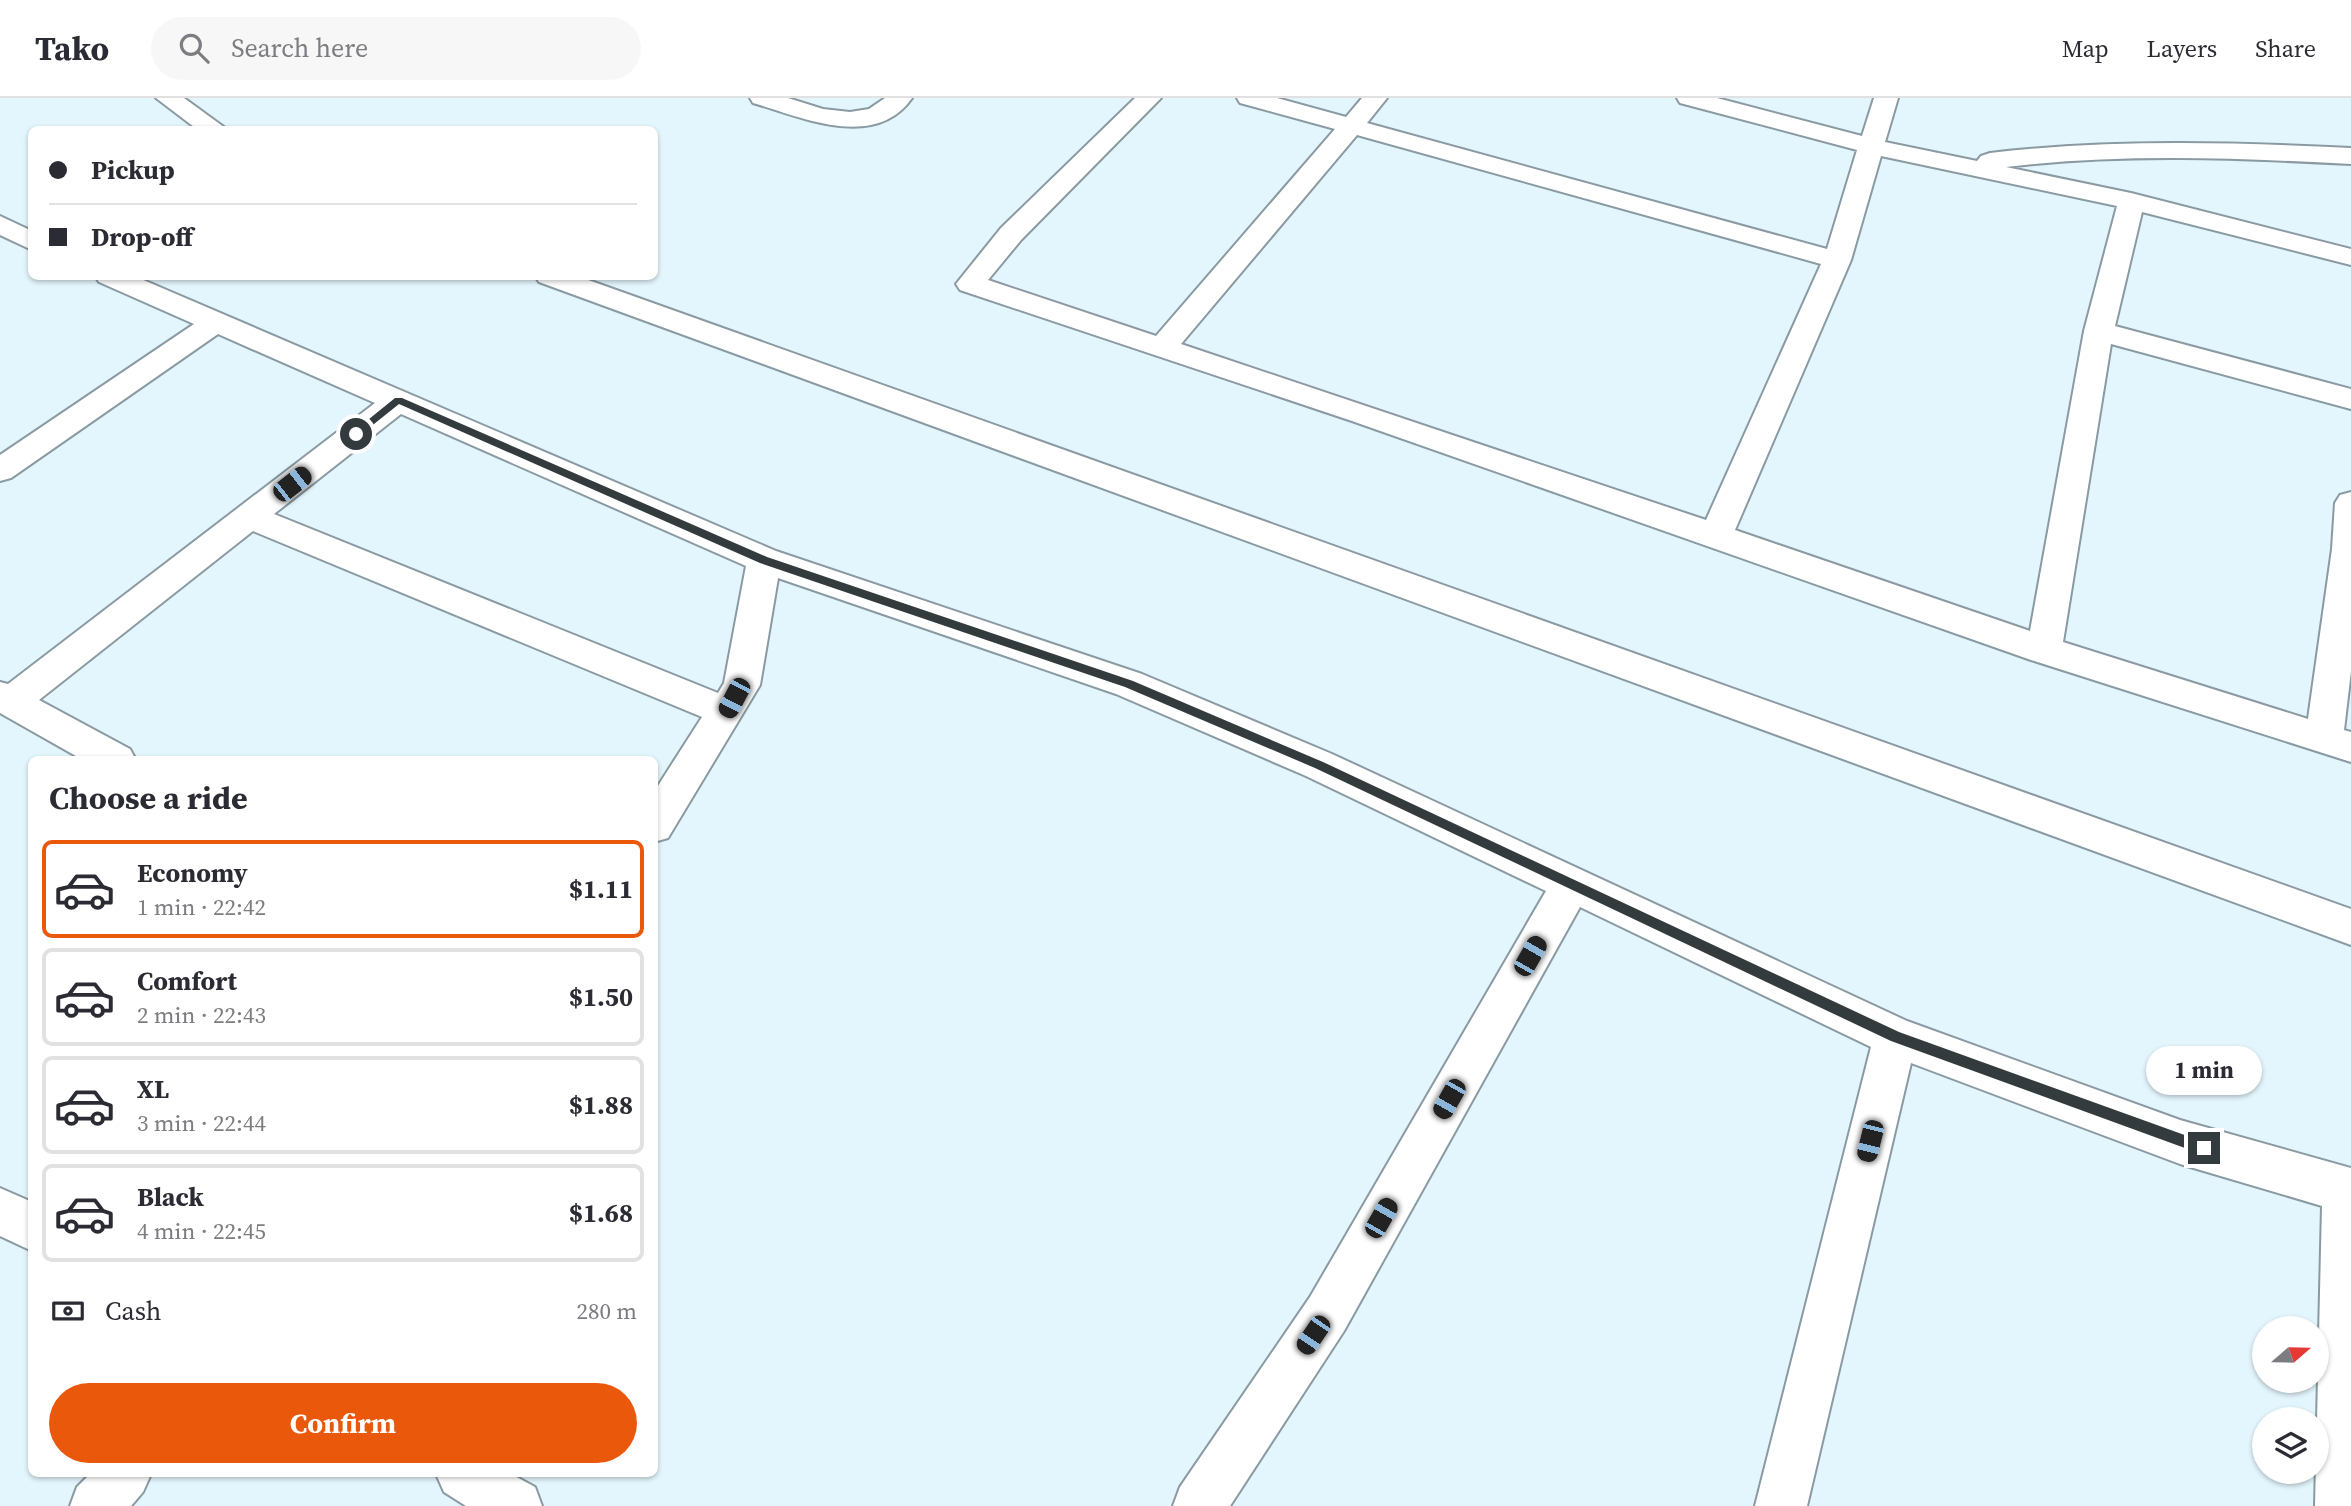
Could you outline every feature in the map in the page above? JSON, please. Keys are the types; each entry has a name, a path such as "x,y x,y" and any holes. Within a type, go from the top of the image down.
{"street":[{"path":"168,98 210,126"},
{"path":"762,98 840,119 856,119 880,113 900,98"},
{"path":"1149,98 1011,234 970,284 1363,414 2044,650 2338,743 2351,503"},
{"path":"1250,98 1837,260"},
{"path":"1161,349 1375,98"},
{"path":"1689,98 1870,146 2131,201 2351,257"},
{"path":"1715,537 1837,260 1886,98"},
{"path":"1962,165 2080,152 2218,151 2351,156"},
{"path":"2044,650 2099,331 2131,201"},
{"path":"0,224 28,240"},
{"path":"118,280 764,560 1129,684 1319,765 1895,1037 2180,1142 2349,1190 2341,1506"},
{"path":"560,280 2351,927"},
{"path":"0,470 215,323"},
{"path":"2099,331 2351,399"},
{"path":"110,756 6,699 249,517 398,401"},
{"path":"249,517 727,712"},
{"path":"658,820 742,685 764,560"},
{"path":"1199,1506 1327,1314 1571,885"},
{"path":"1781,1506 1895,1037"},
{"path":"0,1211 28,1226"},
{"path":"96,1506 122,1477"},
{"path":"467,1477 516,1506"}],"route":[{"path":"356,434 398,401 764,560 1129,684 1319,765 1895,1037 2180,1142 2204,1148"}]}
